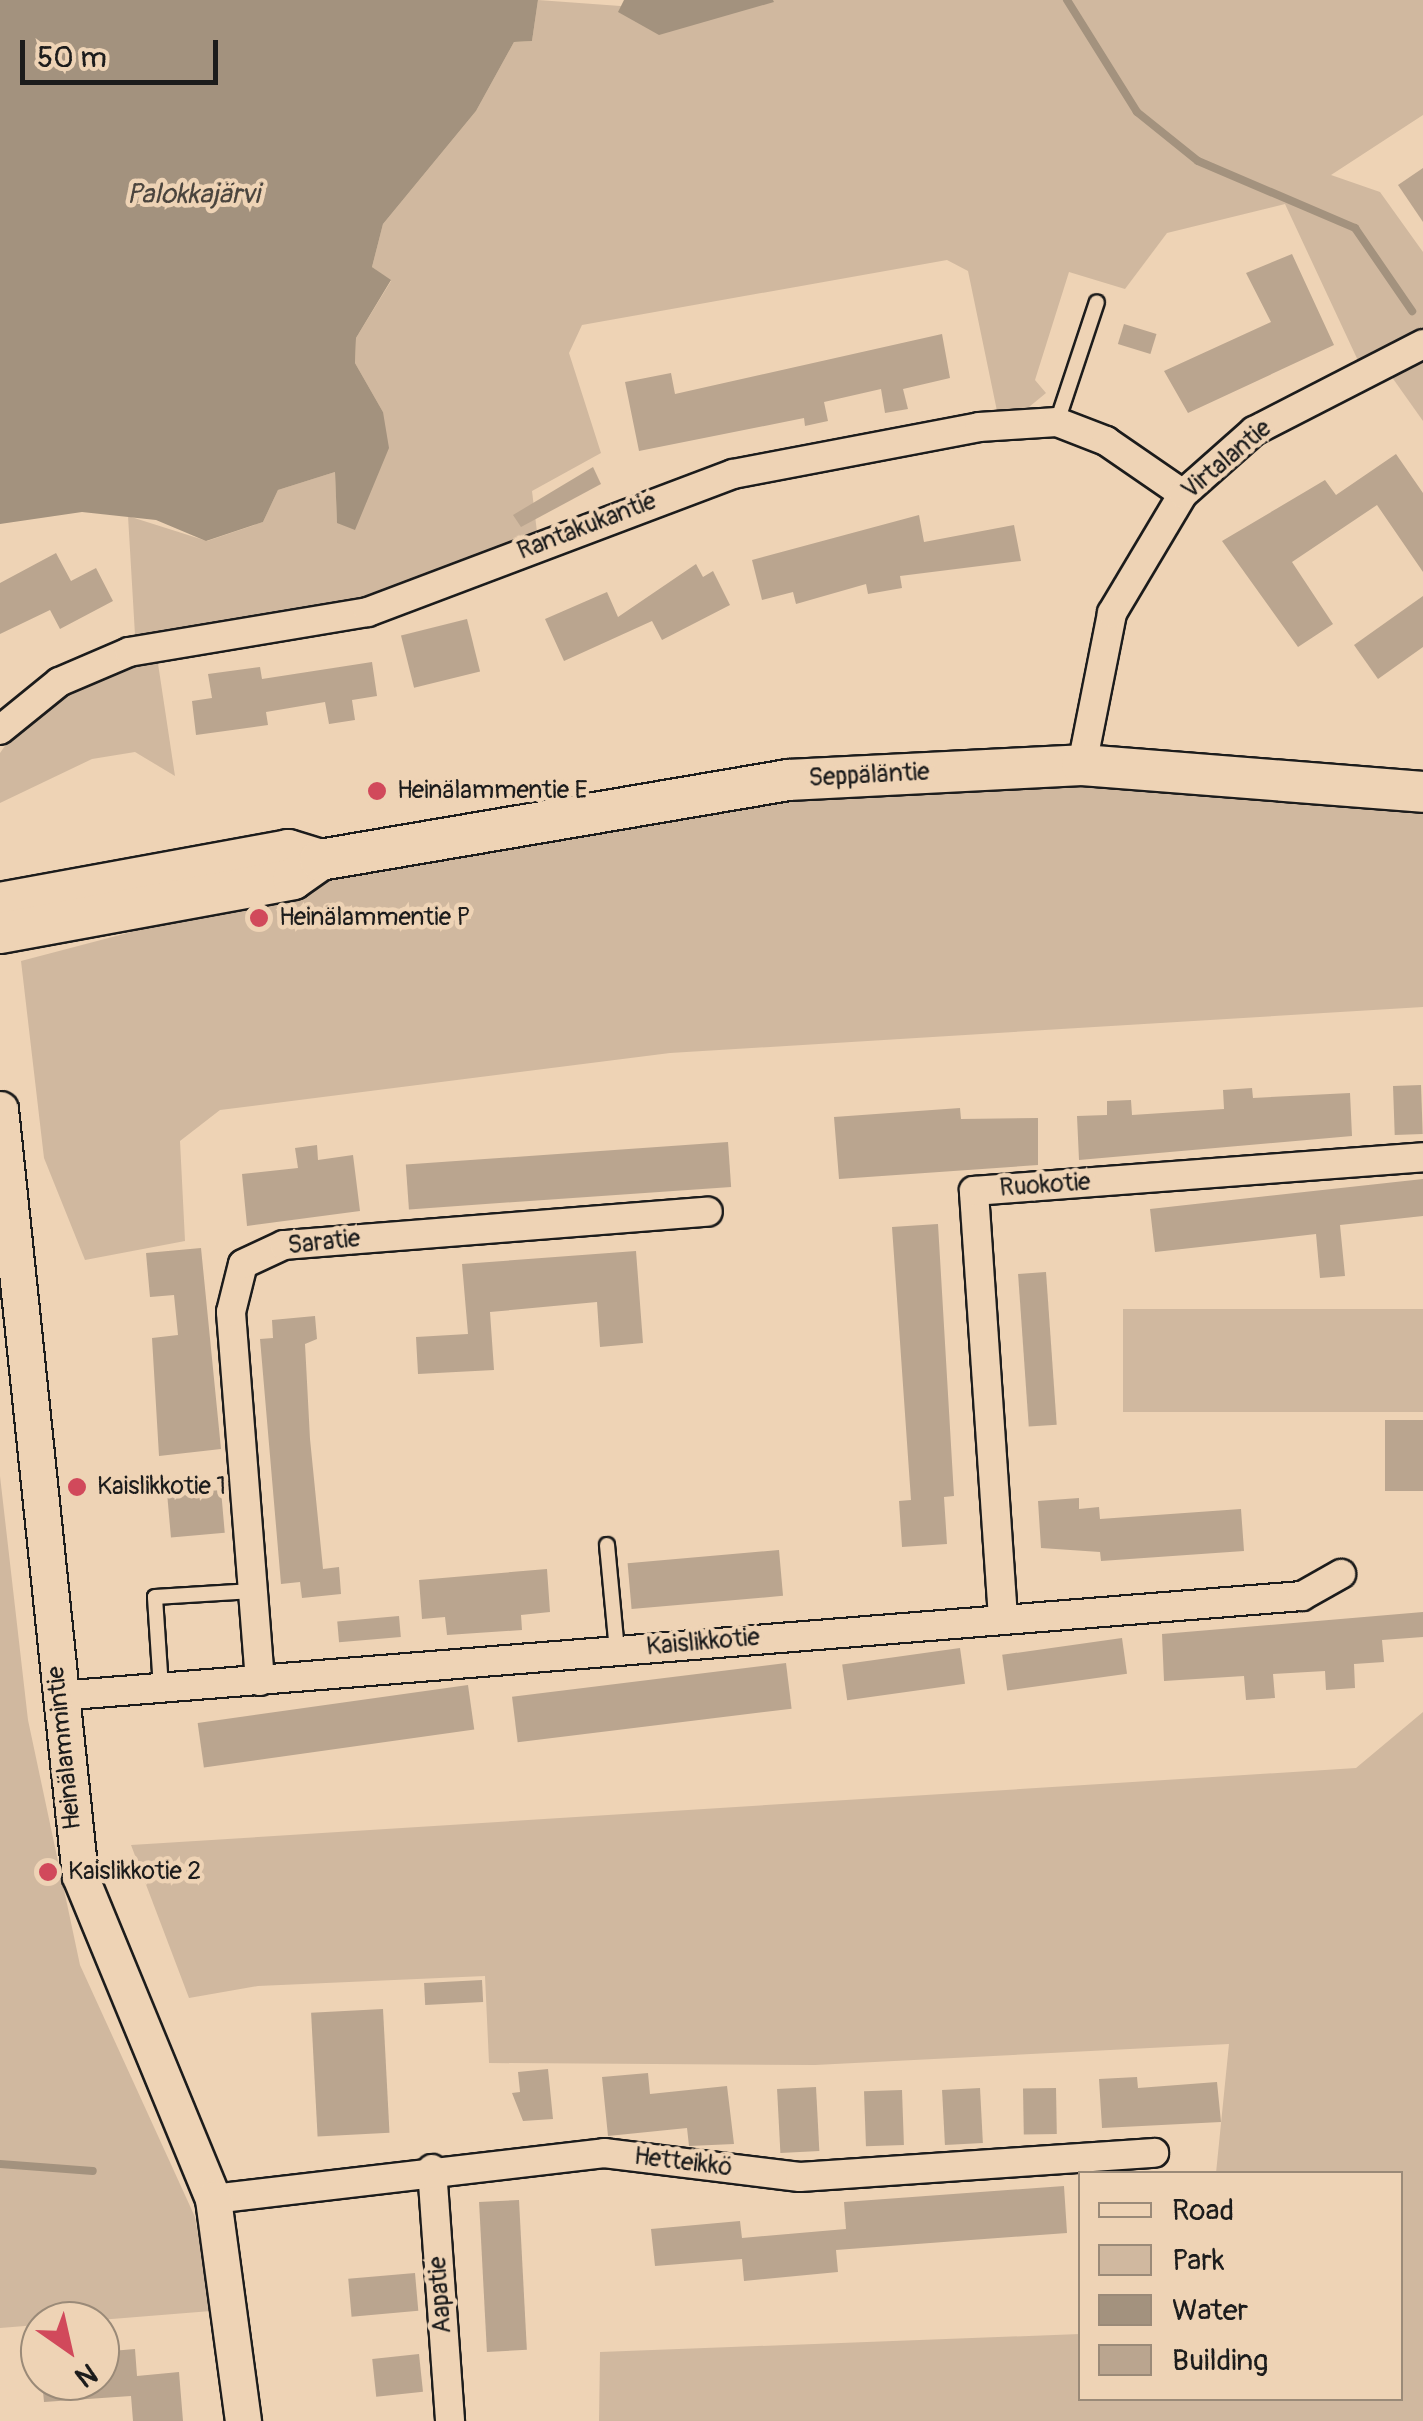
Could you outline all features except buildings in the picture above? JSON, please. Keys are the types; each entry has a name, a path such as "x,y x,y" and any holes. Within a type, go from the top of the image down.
{"main road":[{"name":"Seppäläntie","path":"0,933 293,879 320,860 788,780 1082,765 1423,792"},
{"name":"Seppäläntie","path":"0,903 288,850 320,860"}],"street":[{"name":"Virtalantie","path":"1082,765 1112,613 1183,494 1254,431 1423,344"},
{"name":"Rantakukantie","path":"0,730 58,682 112,658 368,612 732,474 979,427 1057,422 1106,441 1183,494"},
{"name":"Heinälammintie","path":"0,1109 80,1876 213,2199 243,2421"},
{"name":"Ruokotie","path":"1004,1618 974,1191 1423,1157"},
{"name":"Saratie","path":"260,1681 231,1312 243,1264 284,1245 708,1212"},
{"name":"Kaislikkotie","path":"59,1696 1302,1596 1341,1574"},
{"name":"Hetteikkö","path":"213,2199 432,2169 604,2154 800,2177 1154,2154"},
{"name":"Aapatie","path":"432,2169 450,2421"}],"lane":[{"path":"1057,422 1097,302"},
{"path":"607,1545 617,1651"},
{"path":"161,1688 156,1597 254,1591"}],"green space":[{"path":"538,0 730,14 759,0 1423,0 1423,115 1331,175 1380,192 1423,252 1423,338 1361,367 1285,204 1167,233 1125,289 1069,272 1035,380 1046,393 1029,407 997,411 968,271 947,260 582,325 569,353 601,453 532,491 537,532 365,597 154,637 175,776 135,752 92,759 0,803 0,753 31,708 120,663 135,635 128,516 207,541 263,522 278,490 335,472 337,522 383,412 355,363 356,338 391,281 372,267 383,224 476,111 514,42 532,41"},
{"path":"1423,349 1423,421 1384,366"},
{"path":"1118,783 1423,810 1423,1007 670,1053 220,1110 180,1141 185,1241 85,1260 44,1158 21,961 439,851 703,804"},
{"path":"1123,1309 1423,1309 1423,1412 1123,1412"},
{"path":"0,1476 28,1720 80,1965 195,2217 211,2311 120,2318 120,2301 20,2301 20,2326 0,2328"},
{"path":"1423,1712 1423,2421 599,2421 600,2352 1078,2334 1078,2401 1403,2401 1403,2171 1216,2171 1229,2044 815,2065 489,2063 485,1976 258,1986 189,1998 131,1845 1356,1768"}],"water":[{"name":"Palokkajärvi","path":"0,0 538,0 532,41 514,42 476,111 383,224 372,267 391,280 356,338 355,363 383,412 389,448 355,530 337,523 335,472 278,490 263,522 206,541 156,520 82,512 0,524"},
{"path":"624,0 774,2 659,35 618,12"}],"waterway":[{"path":"1067,0 1137,112 1198,161 1355,228 1412,311"},
{"path":"0,2164 93,2171"}],"place":[{"name":"Heinälammentie E","path":"377,791"},
{"name":"Heinälammentie P","path":"259,918"},
{"name":"Kaislikkotie 1","path":"77,1487"},
{"name":"Kaislikkotie 2","path":"48,1872"}]}
